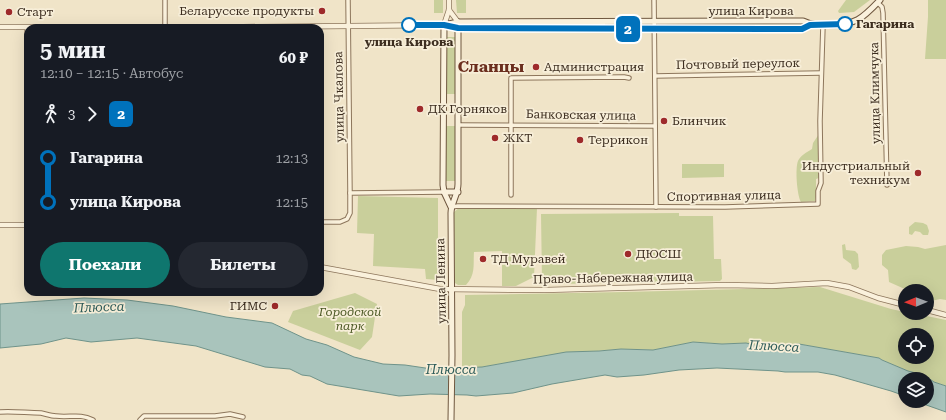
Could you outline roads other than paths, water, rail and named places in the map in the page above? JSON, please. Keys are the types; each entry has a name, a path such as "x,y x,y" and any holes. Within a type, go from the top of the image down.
{"main road":[{"path":"810,25 852,23 865,15 879,1"},
{"name":"улица Кирова","path":"444,25 458,22 803,21 810,25"},
{"name":"улица Ленина","path":"451,207 458,192 458,22"},
{"name":"улица Кирова","path":"444,25 458,28 802,29 810,25"},
{"name":"улица Ленина","path":"444,25 444,192 451,207 451,420"},
{"path":"444,192 458,192"}],"street":[{"path":"165,0 165,24"},
{"name":"улица Чкалова","path":"324,222 340,222 347,219 350,213 348,0"},
{"name":"улица Ленина","path":"444,25 449,10 449,0"},
{"path":"654,0 656,206"},
{"name":"улица Климчука","path":"879,1 883,10 887,185"},
{"path":"449,10 458,22"},
{"name":"улица Кирова","path":"324,26 444,25"},
{"name":"Спортивная улица","path":"451,207 725,207 818,204 818,190 821,183 821,73 823,25"},
{"name":"улица Кирова","path":"0,27 24,27"},
{"name":"Почтовый переулок","path":"655,76 821,73"},
{"path":"512,195 511,78 629,78"},
{"name":"Банковская улица","path":"458,125 655,126"},
{"path":"350,193 444,192"},
{"path":"0,224 24,225"},
{"name":"Право-Набережная улица","path":"324,269 440,289 545,290 725,285 772,286 827,283 848,287 878,298 898,303"},
{"path":"934,312 946,315"},
{"path":"0,412 42,413 67,417 78,415 85,416 93,420"},
{"path":"140,420 144,416 215,416 230,414 243,417"}],"water":[{"name":"Плюсса","path":"84,298 127,300 173,306 226,317 272,323 306,339 327,345 354,357 383,364 405,365 432,369 482,367 566,352 621,349 653,350 693,342 722,344 746,343 763,347 799,344 879,358 912,372 898,372 898,394 835,375 818,372 785,372 717,368 679,370 617,377 605,375 552,384 513,393 476,396 430,394 399,396 327,384 290,369 265,367 196,346 137,338 91,342 66,338 41,344 0,348 0,304"},
{"path":"934,382 946,386 946,412 934,408"}],"place":[{"name":"Беларусске продукты","path":"322,11"},
{"name":"Старт","path":"9,12"},
{"name":"Гагарина","path":"845,24"},
{"name":"улица Кирова","path":"409,25"},
{"name":"Администрация","path":"536,67"},
{"name":"ДК Горняков","path":"420,109"},
{"name":"Блинчик","path":"664,121"},
{"name":"ЖКТ","path":"495,138"},
{"name":"Террикон","path":"580,140"},
{"name":"Индустриальный техникум","path":"918,173"},
{"name":"ДЮСШ","path":"628,254"},
{"name":"ТД Муравей","path":"483,259"},
{"name":"ГИМС","path":"275,306"}],"district":[{"name":"Сланцы","path":"491,66"}],"park label":[{"name":"Городской парк","path":"350,319"}]}
